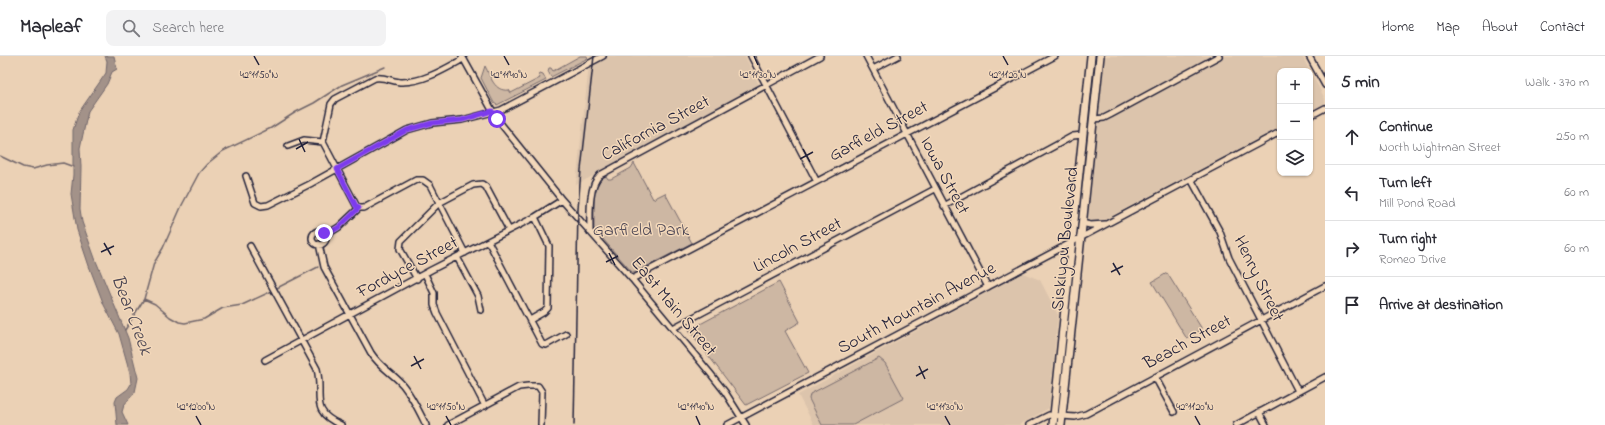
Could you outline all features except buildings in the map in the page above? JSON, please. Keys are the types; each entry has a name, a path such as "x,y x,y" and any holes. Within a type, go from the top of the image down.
{"main road":[{"name":"Siskiyou Boulevard","path":"1053,425 1091,56"},
{"name":"Siskiyou Boulevard","path":"1061,425 1100,56"}],"street":[{"path":"246,176 255,202 264,206 304,187 407,130 432,123 462,120 492,111 501,110 603,56"},
{"path":"751,56 816,180"},
{"name":"California Street","path":"590,232 592,188 595,180 600,175 820,56"},
{"name":"Iowa Street","path":"866,56 988,287"},
{"path":"873,69 898,56"},
{"name":"Garfield Street","path":"632,278 816,180 1055,56"},
{"path":"1094,119 1104,118 1110,115 1219,56"},
{"path":"1309,56 1325,85"},
{"path":"359,208 356,206 323,142 332,101 374,78 380,77 402,82 410,81 433,75 462,58"},
{"name":"East Main Street","path":"462,58 492,111 562,200 632,278 710,372 746,425"},
{"path":"1313,114 1325,108"},
{"name":"South Mountain Avenue","path":"727,425 1277,134"},
{"path":"944,206 1073,136 1083,135"},
{"path":"288,146 304,140 323,142"},
{"name":"Henry Street","path":"1191,179 1220,232 1229,258 1298,391"},
{"path":"326,235 339,227 359,208 364,208 419,180 427,182 430,185 465,253"},
{"path":"417,279 400,249 400,241 439,204 474,185 482,184 486,187 509,230"},
{"name":"Lincoln Street","path":"673,328 935,189"},
{"name":"Fordyce Street","path":"265,360 535,217 562,200"},
{"path":"530,320 548,308 549,246 535,217"},
{"name":"South Mountain Avenue","path":"1082,223 1106,224"},
{"path":"326,235 320,231 314,234 314,241 319,244 324,267 375,360 407,390 426,425"},
{"path":"319,244 325,242 326,235"},
{"path":"488,241 543,345 566,334"},
{"path":"250,246 297,335 302,340 317,369 320,384 319,405 322,411 330,419 341,425"},
{"path":"457,257 478,296 481,310"},
{"path":"425,274 434,293 434,305 437,313 485,406"},
{"name":"Beach Street","path":"1054,415 1075,417 1086,414 1325,286"},
{"path":"1155,377 1174,412"},
{"path":"1236,425 1325,377"},
{"path":"448,425 522,386 538,386 542,392 541,425"},
{"path":"1259,412 1266,425"},
{"path":"1029,425 1046,416 1054,415"}],"shaded area":[{"path":"105,56 114,56 117,69 112,72 107,84 88,111 80,148 80,209 82,222 96,261 128,338 138,378 135,392 124,405 122,412 128,425 117,425 115,402 117,397 128,389 131,384 130,373 119,334 104,305 77,230 71,194 73,175 73,130 79,112 106,73 107,61"},
{"path":"590,56 745,56 759,85 576,185"},
{"path":"1105,56 1302,56 1308,68 1277,68 1277,129 1100,222 1092,223 1086,219"},
{"path":"1313,77 1325,99 1325,103 1313,109"},
{"path":"1023,273 1040,280 1058,315 1049,408 1019,425 814,425 798,395"}],"green space":[{"path":"580,56 587,56 588,58 551,77 548,71 549,68 553,71"},
{"path":"485,66 496,86 500,89 509,90 511,93 540,78 538,74 540,73 543,74 546,80 497,105 494,103 481,78"},
{"name":"Garfield Park","path":"634,163 653,199 665,193 692,243 634,273 594,229 594,190 598,182 604,177 606,176 608,179 611,179 631,168"},
{"path":"1167,273 1202,329 1187,339 1152,282"},
{"path":"779,282 800,322 785,331 808,373 746,405 689,330"},
{"path":"879,358 885,363 904,398 853,425 822,425 809,399 810,394"}],"waterway":[{"name":"Bear Creek","path":"125,330 144,299 154,263 163,248 182,205 199,173 207,164 223,151 271,128 342,85 385,67"},
{"path":"0,156 23,167 33,169 63,163 74,167"},
{"path":"277,288 318,267"},
{"name":"Bear Creek","path":"144,299 155,304 170,317 179,322 185,323 204,319 223,308 242,305 270,292"}],"railway":[{"path":"574,425 578,209 594,56"}],"route":[{"path":"324,233 326,235 339,227 359,208 356,206 337,169 389,139 419,126 462,120 492,111 497,119"}]}
